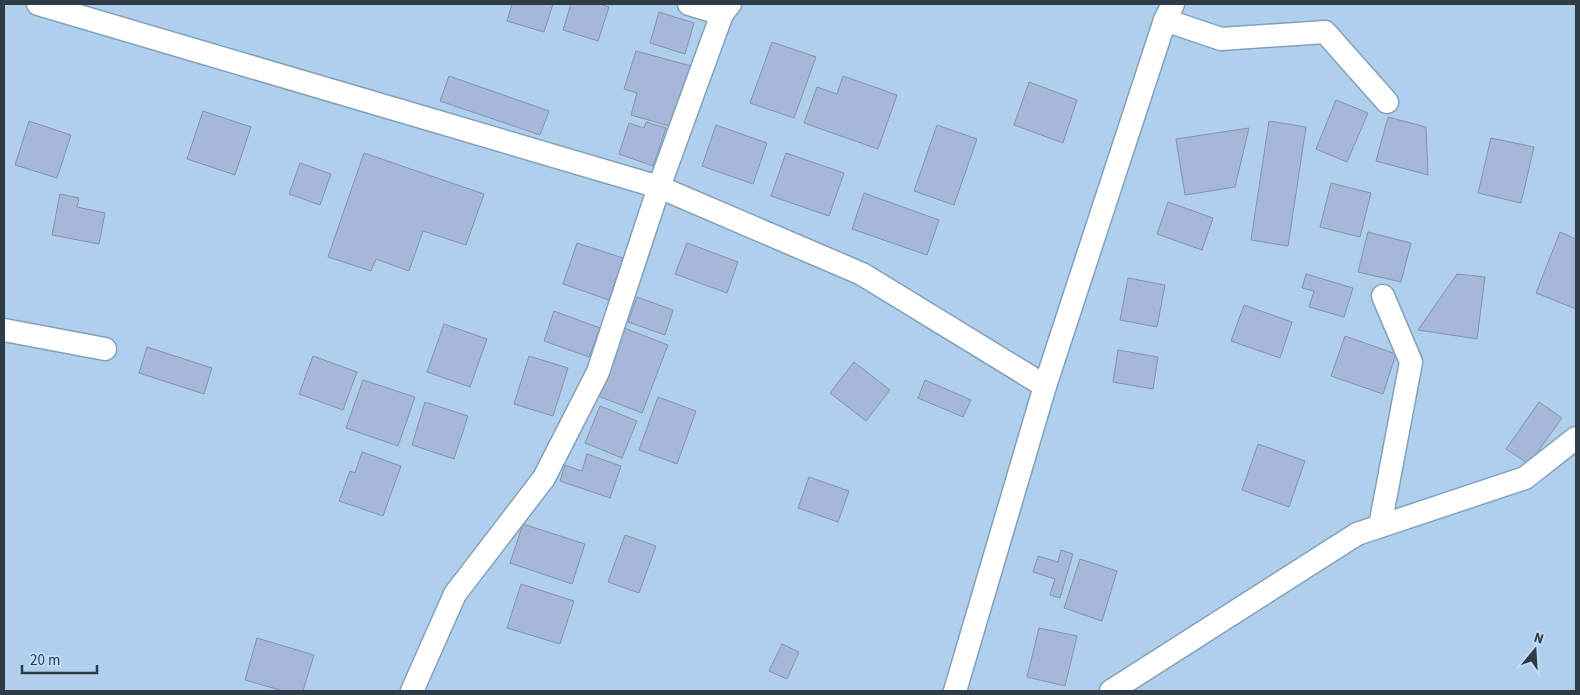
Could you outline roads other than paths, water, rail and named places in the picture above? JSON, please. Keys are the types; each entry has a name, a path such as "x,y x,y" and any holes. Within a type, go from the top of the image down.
{"street":[{"path":"38,4 659,187 862,274 1045,386"},
{"path":"412,691 455,594 544,478 598,372 659,187 726,9 689,4"},
{"path":"955,691 1045,386 1169,12 1221,39 1325,32 1387,102"},
{"path":"1380,526 1411,362 1383,296"},
{"path":"4,330 105,349"},
{"path":"1111,691 1357,534 1526,478 1576,438"}]}
